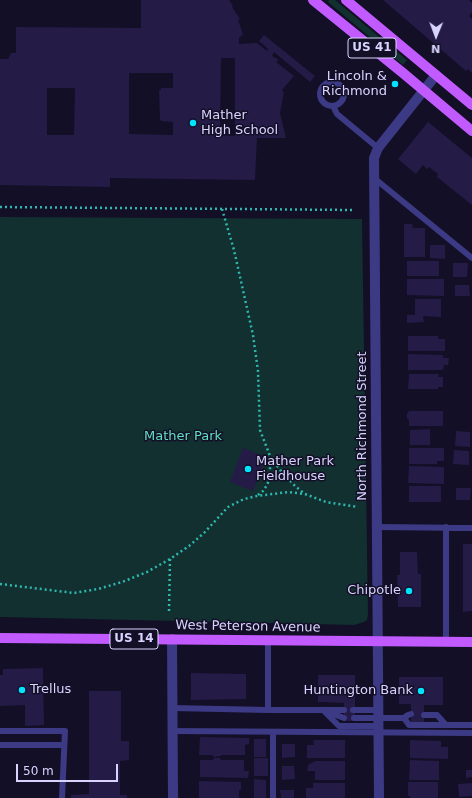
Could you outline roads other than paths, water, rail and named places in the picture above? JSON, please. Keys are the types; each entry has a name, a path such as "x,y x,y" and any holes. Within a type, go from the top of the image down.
{"main road":[{"name":"US 41","path":"313,0 472,131"},
{"name":"US 41","path":"346,0 472,105"},
{"name":"West Peterson Avenue","path":"0,638 472,642"}],"street":[{"name":"North Richmond Street","path":"379,798 374,158 378,148 436,75"},
{"path":"172,639 173,798"}],"lane":[{"path":"333,106 337,105 342,100 344,93 341,86 330,83 323,86 320,98 325,104 333,106 337,114 378,148"},
{"path":"374,178 472,258"},
{"path":"376,527 472,528"},
{"path":"446,527 446,642"},
{"path":"268,640 268,710"},
{"path":"172,708 344,710"},
{"path":"323,710 339,726 404,718 411,714"},
{"path":"323,710 344,718"},
{"path":"353,710 378,722"},
{"path":"424,715 437,715 446,725"},
{"path":"354,718 472,733"},
{"path":"404,718 409,725 472,725"},
{"path":"172,730 273,732 378,722"},
{"path":"0,731 65,731 62,798"},
{"path":"273,732 273,798"},
{"path":"0,745 64,745"}],"place":[{"name":"Lincoln & Richmond","path":"395,84"},
{"name":"Mather High School","path":"193,123"},
{"name":"Mather Park Fieldhouse","path":"248,469"},
{"name":"Chipotle","path":"409,591"},
{"name":"Trellus","path":"22,690"},
{"name":"Huntington Bank","path":"421,691"}],"park label":[{"name":"Mather Park","path":"183,437"}]}
